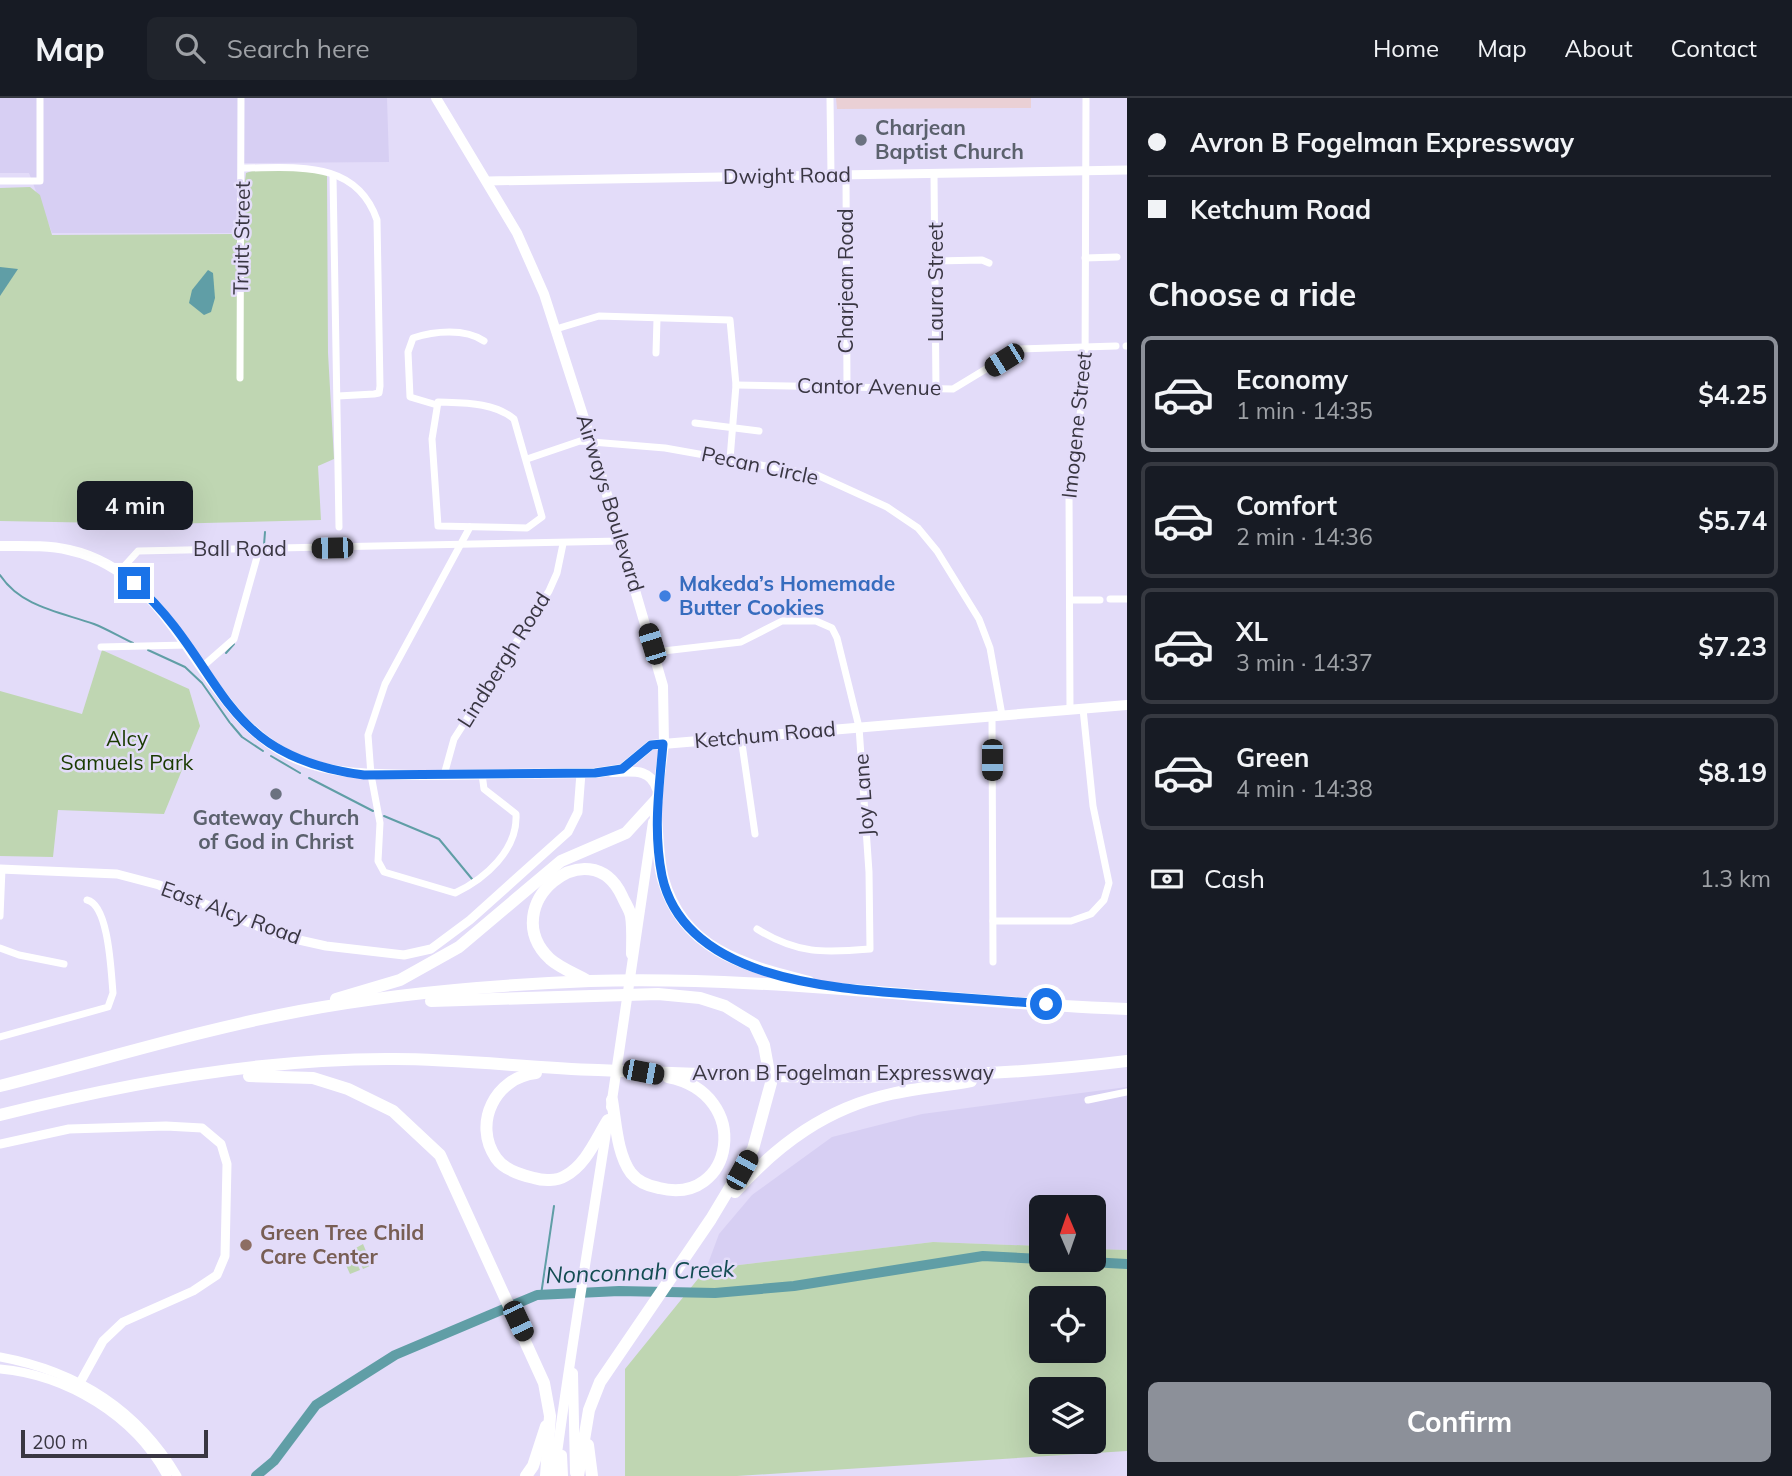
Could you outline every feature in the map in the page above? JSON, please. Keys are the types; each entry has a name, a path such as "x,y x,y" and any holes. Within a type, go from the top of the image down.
{"highway":[{"path":"657,800 662,877 670,897 692,928 740,964 837,989"},
{"path":"0,1086 297,1012 400,979 459,947 561,861 626,833 657,800"},
{"path":"588,981 551,959 540,945 535,929 533,908 544,889 562,874 587,869 601,872 615,881 631,915 632,954"},
{"path":"297,1012 462,990 605,981 658,988 700,998 725,1006 754,1024 764,1045 771,1083 763,1122 753,1149 709,1222 600,1382 589,1410 577,1476"},
{"path":"375,1000 598,995 658,988 837,989 1127,1009"},
{"name":"Avron B Fogelman Expressway","path":"182,1077 258,1068 393,1059 643,1072 888,1077 1017,1073 1127,1061"},
{"path":"573,1069 520,1074 503,1086 491,1104 488,1118 487,1133 496,1158 517,1174 542,1180 564,1177 582,1163 608,1120"},
{"path":"612,1100 624,1159 632,1175 647,1186 680,1191 708,1176 718,1166 726,1137 723,1120 713,1101 680,1079 643,1072"},
{"path":"709,1222 764,1160 785,1142 842,1109 891,1094 1017,1073"},
{"path":"0,1115 71,1097 182,1077 313,1078 348,1089 393,1111 440,1155 528,1344 544,1383 550,1416 546,1476"},
{"path":"589,1410 588,1459 592,1476"},
{"path":"526,1476 533,1465 550,1416"}],"main road":[{"name":"Airways Boulevard","path":"436,98 517,233 556,329 592,440 664,691 663,744 657,800 574,1347 562,1403 554,1476"},
{"path":"0,546 70,550 119,572"},
{"name":"Ketchum Road","path":"119,572 156,604 240,720 260,738 299,760 321,768 371,775 611,772 622,769 651,745 1127,705"},
{"path":"611,772 647,774 657,800"},
{"path":"574,1347 577,1476"},
{"path":"562,1403 563,1476"}],"street":[{"path":"0,181 40,181 40,98"},
{"name":"Truitt Street","path":"240,378 243,167 241,98"},
{"path":"830,98 831,176"},
{"name":"Imogene Street","path":"1070,710 1069,479 1084,390 1086,346 1086,98"},
{"path":"243,167 319,168 366,195 377,220 381,348 379,393 338,396"},
{"name":"Dwight Road","path":"488,181 1127,170"},
{"name":"Laura Street","path":"934,174 936,390"},
{"name":"Charjean Road","path":"846,175 847,387"},
{"path":"333,176 339,527"},
{"path":"1085,258 1117,257"},
{"path":"936,261 982,260 989,263"},
{"path":"556,329 599,316 730,320 736,385 730,459"},
{"path":"656,353 657,319"},
{"path":"437,405 410,397 408,352 413,338 427,334 473,333 484,341"},
{"name":"Cantor Avenue","path":"736,385 953,389 1019,349 1116,346"},
{"path":"438,402 472,403 504,410 514,419 527,459 542,517 536,524 527,528 438,526 432,439 438,402"},
{"path":"695,423 759,431"},
{"path":"527,459 580,441 592,440"},
{"name":"Pecan Circle","path":"592,440 730,459 817,475 887,507 918,528 937,551 979,619 990,648 997,715 993,962"},
{"path":"470,527 385,684 368,735 371,775 380,823 380,868 391,876 456,893 499,860 507,849 516,825 516,814 484,789 482,774"},
{"name":"Ball Road","path":"119,572 138,551 621,541"},
{"name":"Lindbergh Road","path":"444,775 454,738 549,591 557,573 563,544"},
{"path":"202,667 234,639 262,550"},
{"path":"1110,599 1127,599"},
{"path":"1070,600 1100,600"},
{"name":"Joy Lane","path":"654,652 741,642 782,621 816,621 832,628 837,638 859,727 869,872 870,949 832,952 788,947 757,929"},
{"path":"101,647 187,645"},
{"path":"993,921 1071,921 1091,914 1104,901 1109,883 1093,806 1083,709"},
{"path":"741,737 755,834"},
{"name":"East Alcy Road","path":"1,869 117,874 159,885 281,936 326,946 404,955 431,949 470,920 568,832 578,812 581,773"},
{"path":"0,916 1,869"},
{"path":"0,1037 108,1007 111,1003 114,993 104,926 98,909 87,900"},
{"path":"0,948 64,964"},
{"path":"1088,1100 1127,1092"},
{"path":"0,1144 69,1129 202,1128 221,1144 227,1164 225,1256 218,1275 193,1291 123,1322 103,1341 78,1386"},
{"path":"0,1357 38,1364 125,1411 151,1437 164,1462 167,1476"},
{"path":"0,1369 47,1377 78,1386"},
{"path":"164,1462 177,1476"}],"shaded area":[{"path":"0,98 387,98 389,162 239,163 238,233 52,233 29,173 0,173"},
{"path":"836,98 1031,98 1031,108 837,109"},
{"path":"0,267 18,269 0,296"},
{"path":"208,270 213,273 215,298 211,312 204,315 189,303 192,290"},
{"path":"1127,1087 1127,1250 1106,1249 1106,1195 1029,1195 1029,1246 933,1242 706,1269 719,1234 752,1195 832,1137 922,1114"}],"green space":[{"path":"255,170 318,170 327,175 328,353 334,459 318,466 321,520 163,524 0,521 0,188 30,187 40,195 52,235 238,234 246,173"},
{"name":"Alcy Samuels Park","path":"102,650 189,689 200,726 164,814 58,810 53,857 0,856 0,691 82,714"},
{"path":"933,1242 1029,1246 1029,1272 1106,1272 1106,1249 1127,1250 1127,1451 1106,1452 1106,1377 1029,1377 1029,1454 1080,1454 737,1476 625,1476 625,1369 706,1269"},
{"path":"363,1244 372,1265 363,1269 354,1249"},
{"path":"351,1250 360,1270 350,1274 341,1254"}],"waterway":[{"path":"264,545 265,532"},
{"path":"0,575 9,586 30,601 94,624 133,643"},
{"path":"226,653 234,644"},
{"path":"148,650 185,667 202,683 230,723"},
{"path":"231,724 242,737 263,751"},
{"path":"271,756 300,773"},
{"path":"309,778 373,811"},
{"path":"384,816 439,839 472,879"},
{"path":"541,1295 554,1206"},
{"name":"Nonconnah Creek","path":"256,1476 274,1461 316,1405 395,1355 537,1295 619,1291 715,1293 794,1286 983,1256 1029,1258"},
{"name":"Nonconnah Creek","path":"1106,1263 1127,1264"}],"place":[{"name":"Charjean Baptist Church","path":"861,140"},
{"name":"Makeda’s Homemade Butter Cookies","path":"665,596"},
{"name":"Gateway Church of God in Christ","path":"276,794"},
{"name":"Green Tree Child Care Center","path":"246,1245"}],"route":[{"path":"134,583 156,604 240,720 271,745 299,760 330,770 364,775 611,772 622,769 651,745 663,744 655,809 662,877 670,897 692,928 740,964 778,976 837,989 1046,1004"}]}
